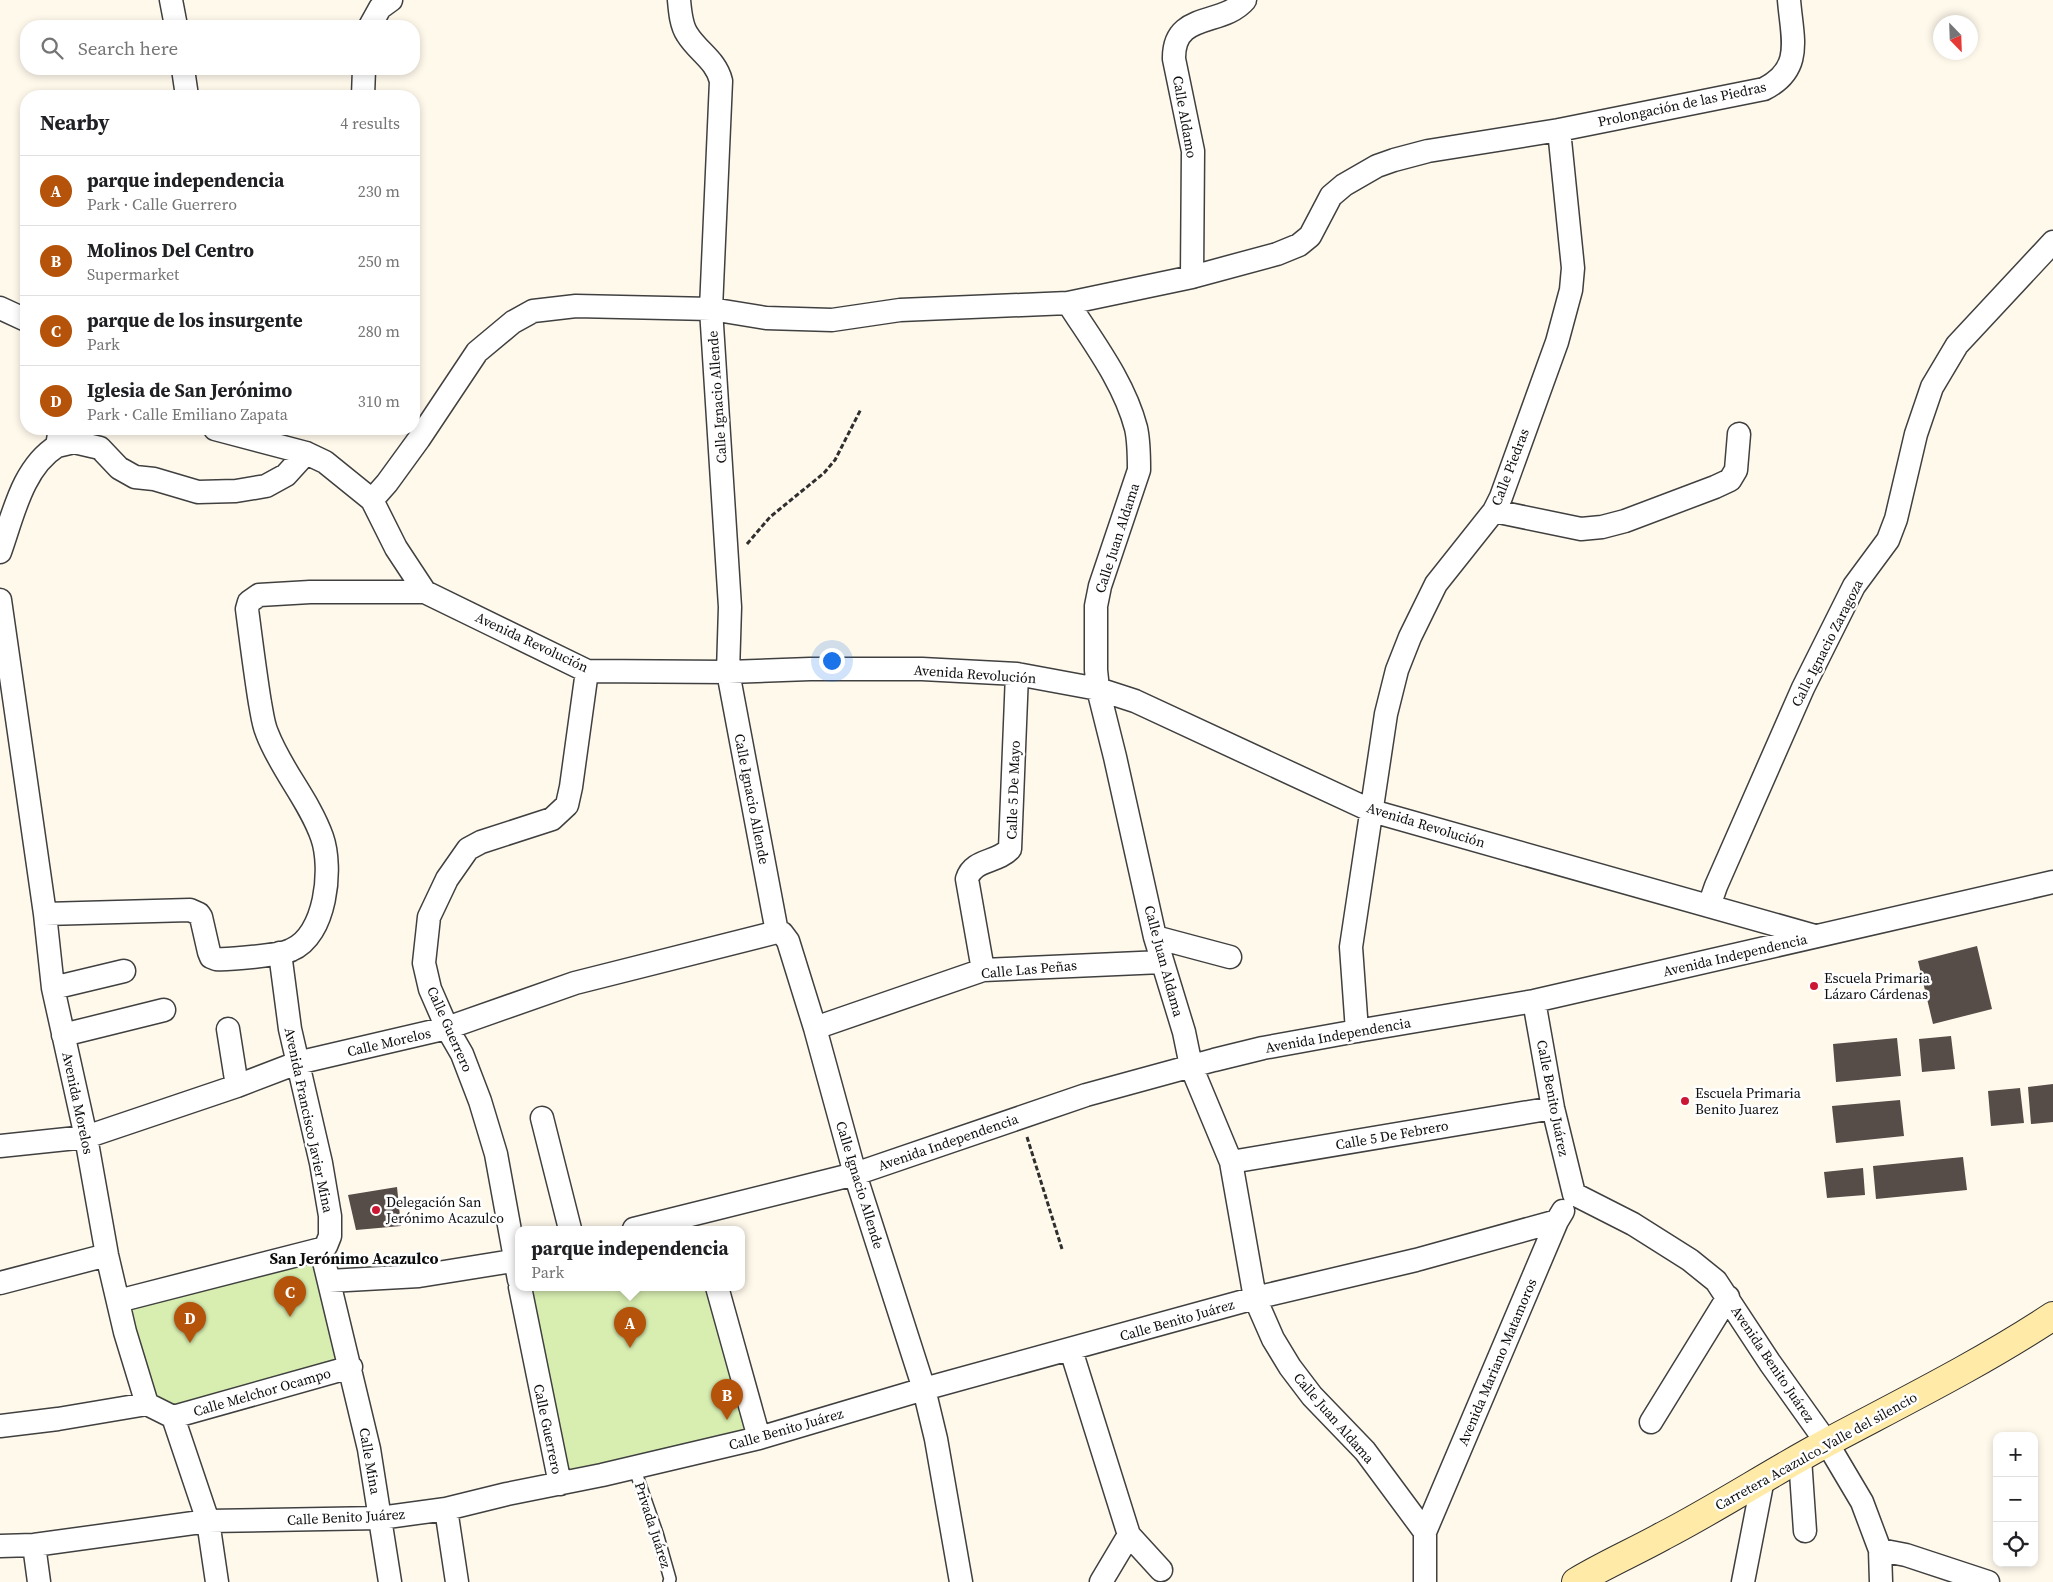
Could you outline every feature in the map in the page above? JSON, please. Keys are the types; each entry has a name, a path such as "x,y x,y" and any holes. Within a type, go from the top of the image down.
{"main road":[{"name":"Carretera Acazulco_Valle del silencio","path":"1576,1582 1600,1567 1663,1536 1827,1443 1955,1376 2007,1346 2053,1316"}],"street":[{"path":"171,0 175,20"},
{"path":"373,20 380,8 391,0"},
{"name":"Calle Ignacio Allende","path":"679,0 686,33 710,59 719,72 721,81 711,309 730,607 728,672 777,932 782,933 788,941 815,1028 856,1174 924,1389 936,1438 960,1582"},
{"name":"Calle Aldamo","path":"1192,277 1193,151 1174,59 1176,38 1189,26 1224,14 1239,7 1245,0"},
{"name":"Prolongación de las Piedras","path":"372,500 387,483 419,439 477,352 513,322 533,311 576,306 711,309 766,318 832,320 900,310 1068,303 1192,277 1277,254 1305,241 1313,231 1331,196 1344,185 1377,166 1428,151 1559,130 1764,89 1784,76 1791,64 1792,45 1789,0"},
{"path":"184,75 186,90"},
{"path":"363,90 364,75"},
{"name":"Calle Piedras","path":"1372,811 1386,714 1397,670 1410,637 1436,584 1502,497 1557,342 1571,290 1573,268 1559,130"},
{"name":"Calle Ignacio Zaragoza","path":"1709,906 1802,688 1854,586 1888,540 1896,519 1916,434 1932,387 1957,346 2053,242"},
{"name":"Calle Juan Aldama","path":"1068,303 1109,368 1129,407 1136,429 1139,470 1100,586 1096,606 1098,689 1155,937 1184,1032 1191,1066 1231,1162 1255,1298 1273,1339 1290,1367 1312,1396 1365,1451 1425,1532"},
{"path":"0,308 20,317"},
{"path":"1494,510 1581,529 1602,527 1625,520 1730,480 1736,470 1739,434"},
{"path":"238,435 306,453 325,462 372,500 396,548 425,592"},
{"path":"0,552 27,478 59,437 100,448 118,468 135,477 154,479 198,492 236,491 266,486 286,475 306,453"},
{"name":"Avenida Revolución","path":"280,952 291,951 313,932 321,910 327,874 323,839 314,816 286,772 266,732 247,609 249,602 259,595 310,592 425,592 586,671 728,672 810,668 913,669 1018,674 1098,689 1135,701 1372,811 1815,936"},
{"name":"Avenida Morelos","path":"0,600 54,988 86,1137 107,1255 125,1332 147,1404"},
{"name":"Calle Guerrero","path":"515,1252 496,1154 480,1101 462,1054 447,1028 430,989 424,963 429,917 447,879 468,849 481,842 552,819 567,805 586,671"},
{"name":"Calle 5 De Mayo","path":"983,970 967,878 974,866 1001,856 1010,849 1018,674"},
{"path":"1357,1031 1351,947 1372,811"},
{"name":"Avenida Independencia","path":"658,1226 699,1221 856,1174 1086,1095 1191,1066 1264,1048 1534,1001 2053,882"},
{"path":"45,914 190,910 201,917 212,957 221,960 280,952"},
{"name":"Calle Morelos","path":"0,1146 86,1137 237,1086 297,1063 447,1028 575,983 777,932"},
{"path":"1155,937 1230,957"},
{"name":"Avenida Francisco Javier Mina","path":"280,952 290,1029 321,1163 330,1216 330,1236 326,1246 321,1249"},
{"name":"Calle Las Peñas","path":"815,1028 983,970 1162,962"},
{"path":"54,988 124,971"},
{"name":"Calle Benito Juárez","path":"1534,1001 1553,1108 1574,1194"},
{"path":"63,1035 164,1010"},
{"path":"228,1029 237,1086"},
{"name":"Calle 5 De Febrero","path":"1231,1162 1553,1108"},
{"path":"542,1118 569,1226"},
{"name":"Avenida Mariano Matamoros","path":"1425,1532 1557,1221 1574,1194"},
{"name":"Avenida Benito Juárez","path":"1574,1194 1633,1224 1690,1260 1716,1281 1827,1443 1862,1502 1880,1550 1881,1582"},
{"name":"Calle Benito Juárez","path":"0,1546 34,1545 208,1521 380,1518 446,1509 759,1438 924,1389 1255,1298 1416,1260 1557,1221"},
{"path":"118,1301 321,1249 351,1369"},
{"path":"0,1283 107,1255"},
{"path":"330,1281 418,1276 515,1267"},
{"name":"Calle Guerrero","path":"521,1291 560,1484"},
{"path":"718,1291 759,1438"},
{"path":"1651,1422 1728,1297"},
{"path":"1071,1350 1130,1535 1161,1570"},
{"name":"Calle Melchor Ocampo","path":"173,1417 351,1369"},
{"name":"Calle Mina","path":"351,1369 369,1449 390,1582"},
{"path":"0,1426 58,1419 147,1404 173,1417 208,1521 217,1582"},
{"path":"1800,1458 1805,1531"},
{"path":"1743,1582 1763,1479"},
{"path":"446,1509 457,1582"},
{"path":"1424,1581 1425,1532"},
{"path":"1101,1582 1130,1535"},
{"path":"34,1545 39,1582"},
{"path":"1880,1550 1915,1557 1988,1582"}],"lane":[{"name":"Privada Juárez","path":"634,1467 657,1533 670,1579 669,1582"}],"path":[{"path":"743,551 752,536 770,517 824,473 836,460 862,409"},
{"path":"1021,1117 1062,1249"}],"green space":[{"path":"315,1255 349,1364 175,1410 156,1396 122,1311"},
{"path":"525,1291 705,1291 748,1430 566,1471"}],"building":[{"path":"1977,946 1992,1009 1933,1024 1918,961"},
{"path":"1951,1036 1955,1069 1922,1072 1919,1039"},
{"path":"1897,1038 1901,1076 1836,1082 1833,1044"},
{"path":"2053,1084 2053,1122 2031,1124 2028,1087"},
{"path":"2020,1088 2024,1123 1991,1126 1988,1091"},
{"path":"1900,1100 1904,1136 1836,1143 1832,1106"},
{"path":"1963,1157 1967,1190 1876,1199 1873,1166"},
{"path":"1863,1168 1865,1195 1827,1198 1824,1172"},
{"name":"Delegación San Jerónimo Acazulco","path":"397,1187 401,1226 356,1230 348,1195"}],"place":[{"name":"Escuela Primaria Lázaro Cárdenas","path":"1814,986"},
{"name":"Escuela Primaria Benito Juarez","path":"1685,1101"},
{"name":"Delegación San Jerónimo Acazulco","path":"376,1210"},
{"name":"parque de los insurgente","path":"290,1317"},
{"name":"Iglesia de San Jerónimo","path":"190,1343"},
{"name":"parque independencia","path":"630,1348"},
{"name":"Molinos Del Centro","path":"727,1420"}],"district":[{"name":"San Jerónimo Acazulco","path":"354,1258"}]}
